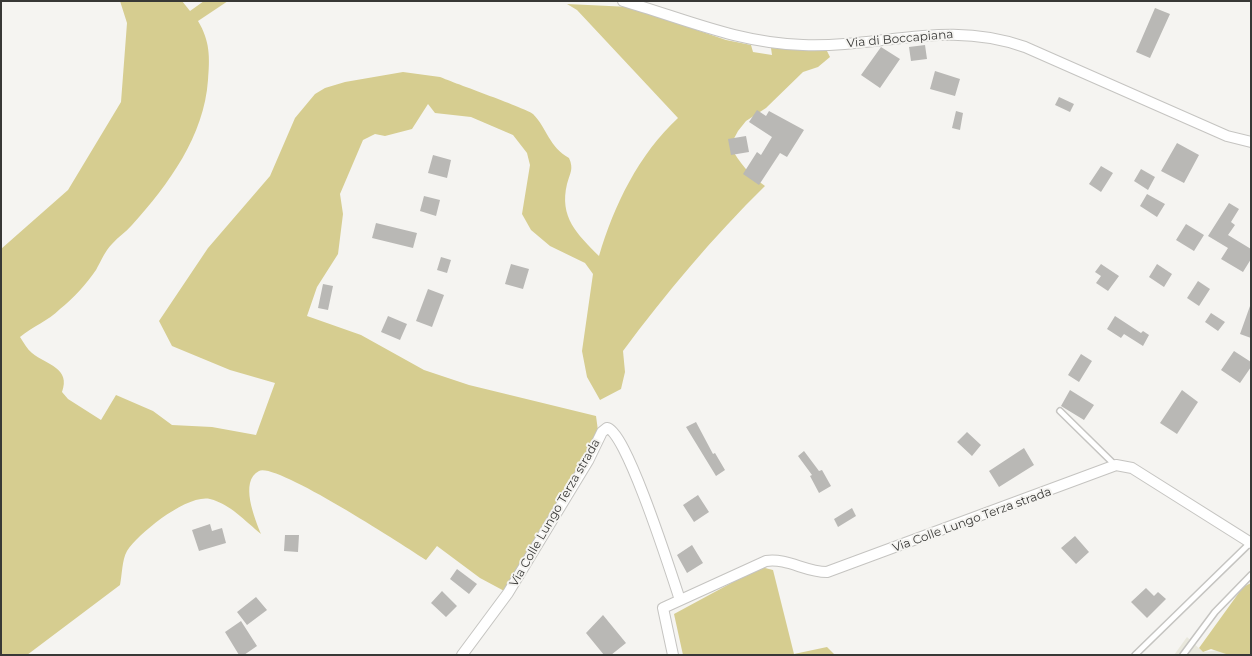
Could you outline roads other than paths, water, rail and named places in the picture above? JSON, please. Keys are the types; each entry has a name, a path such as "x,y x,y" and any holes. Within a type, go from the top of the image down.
{"street":[{"name":"Via di Boccapiana","path":"623,1 718,32 773,43 828,46 920,35 960,34 1010,42 1227,136 1251,142"},
{"name":"Via Colle Lungo Terza strada","path":"462,655 508,593 588,461 602,432 607,428 615,432 636,475 680,600"},
{"path":"1116,465 1132,468 1250,543"},
{"name":"Via Colle Lungo Terza strada","path":"673,655 663,608 766,561 789,562 819,572 844,567 1116,465"}],"lane":[{"path":"1060,411 1116,465"},
{"path":"1135,655 1250,543"},
{"path":"1183,655 1215,612 1251,575"}]}
